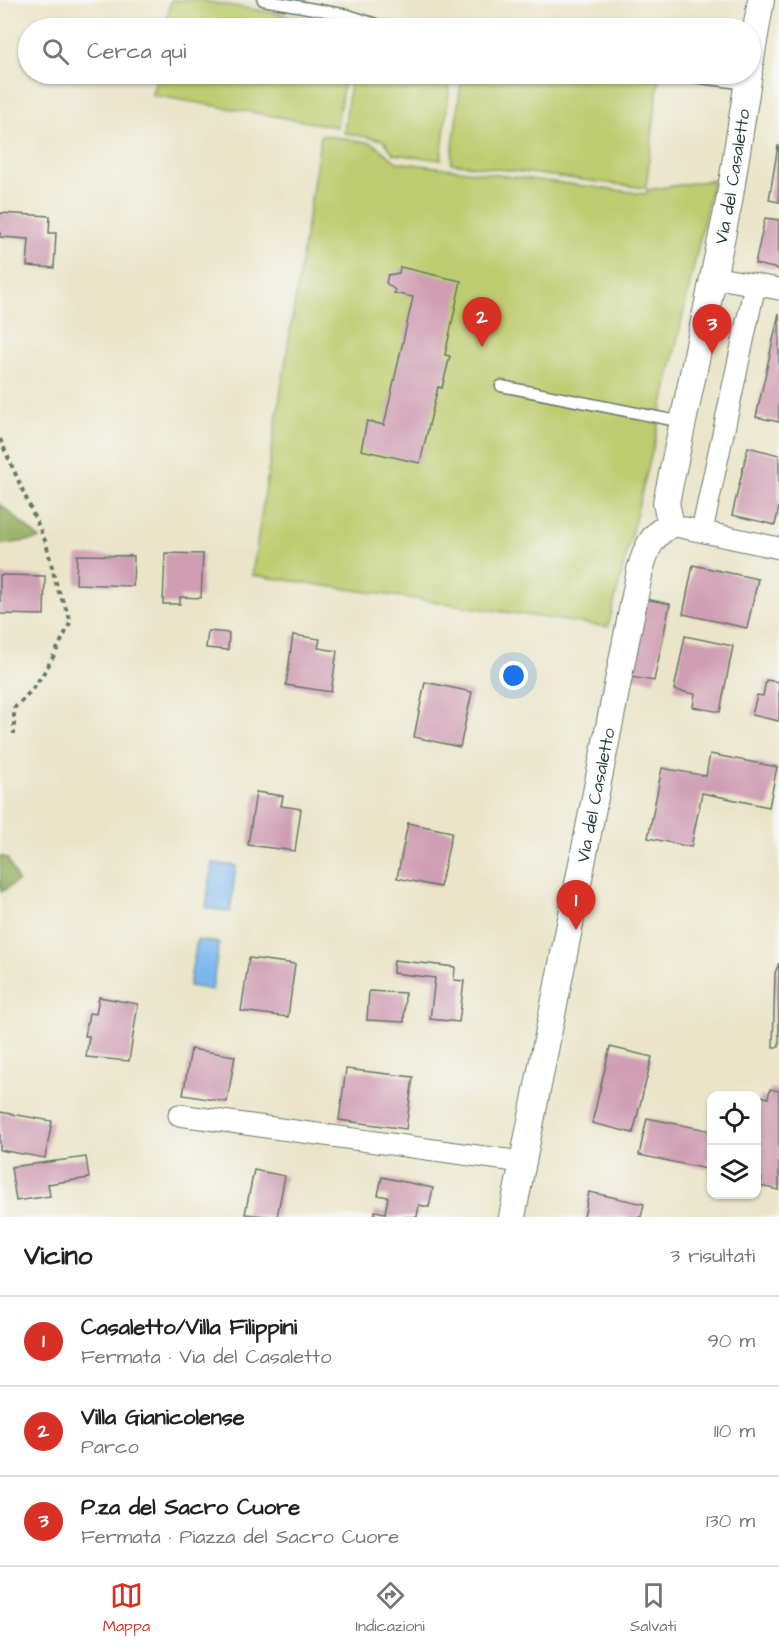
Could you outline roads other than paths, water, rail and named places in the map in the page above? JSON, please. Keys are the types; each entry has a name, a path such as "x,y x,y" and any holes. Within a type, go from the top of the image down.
{"street":[{"name":"Via del Casaletto","path":"758,18 761,0"},
{"name":"Via del Casaletto","path":"512,1217 640,570 655,535 671,525 666,503 713,277 747,84"},
{"path":"713,277 779,290"},
{"path":"702,531 755,285"},
{"path":"671,525 779,548"},
{"path":"179,1115 522,1162"}],"lane":[{"path":"263,0 357,18"},
{"path":"501,386 683,422"}],"water":[{"path":"212,863 236,866 230,912 206,908"},
{"path":"197,940 219,943 212,990 189,986"}],"place":[{"name":"Villa Gianicolense","path":"482,347"},
{"name":"P.za del Sacro Cuore","path":"712,354"},
{"name":"Casaletto/Villa Filippini","path":"576,930"}]}
